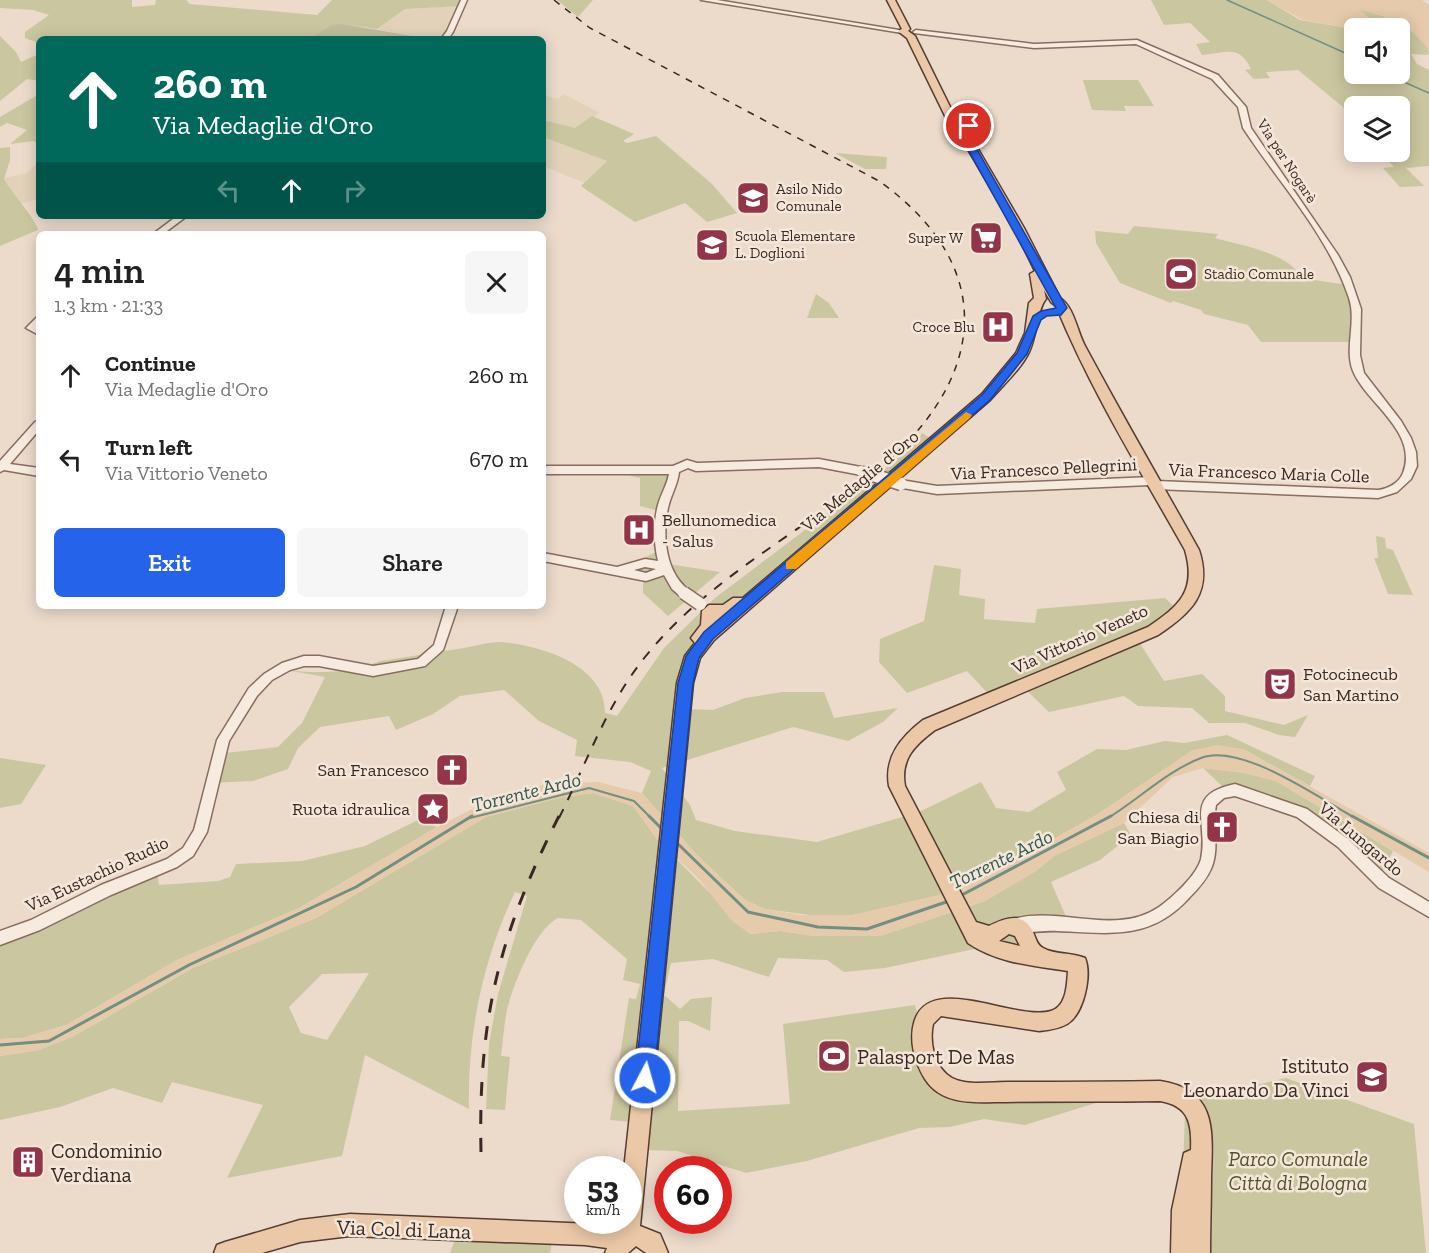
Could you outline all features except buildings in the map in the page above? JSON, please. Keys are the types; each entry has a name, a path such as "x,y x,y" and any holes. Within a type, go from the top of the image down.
{"main road":[{"name":"Via Vittorio Veneto","path":"891,0 1014,222 1049,309 1069,324 1195,557 1197,580 1187,604 1167,622 1137,638 929,725 913,737 900,754 894,772 897,786 966,923 977,940 1015,940"},
{"name":"Via Medaglie d'Oro","path":"636,1156 687,675 697,649 724,622 986,398 1022,354 1033,323 1049,309"},
{"path":"687,675 684,663 691,646 708,626 706,609 726,611 771,574 790,566"},
{"path":"1015,940 1044,958 1078,964 1075,998 1065,1013 1049,1022 1031,1022 966,1009 941,1007 931,1009 925,1016 921,1030 933,1076 945,1086 964,1091 1165,1091 1177,1095 1197,1113 1202,1126 1199,1253"},
{"path":"1182,1253 1183,1210 1191,1179 1193,1121 1187,1104"},
{"path":"642,1224 656,1246"},
{"name":"Via Col di Lana","path":"225,1253 300,1231 350,1225 591,1235"},
{"path":"591,1235 619,1241 636,1235 656,1246"},
{"path":"591,1235 619,1241"}],"street":[{"path":"447,36 464,0"},
{"path":"705,0 909,31"},
{"name":"Via per Nogarè","path":"909,31 1034,46 1137,42 1214,76 1229,90 1242,106 1247,128 1324,242 1346,280 1357,309 1356,364 1359,373 1399,421 1417,450 1416,466 1412,473 1395,489 1382,494"},
{"path":"161,231 179,219"},
{"path":"1,467 36,427"},
{"name":"Via Francesco Pellegrini","path":"674,473 682,474 690,467 819,463 861,471 901,484 937,490 1153,483"},
{"path":"1,467 36,472"},
{"path":"546,470 674,473 662,509 662,544 666,568 672,583 724,622"},
{"name":"Via Francesco Maria Colle","path":"1153,483 1382,494"},
{"path":"645,563 662,544"},
{"path":"546,557 646,578 681,591"},
{"path":"614,571 645,563 666,568"},
{"path":"646,578 666,568"},
{"name":"Via Eustachio Rudio","path":"0,938 35,925 106,890 172,863 188,852 200,832 226,733 253,692 273,674 292,664 311,661 362,670 385,671 414,665 430,657 439,647 451,609"},
{"name":"Via Lungardo","path":"1015,940 1046,923 1127,927 1150,921 1170,910 1206,865 1209,807 1220,793 1229,790 1242,792 1302,813 1343,843 1384,884 1429,910"}],"shaded area":[{"path":"461,6 450,30 445,36 411,36 377,29 405,9"},
{"path":"343,24 412,36 314,36 332,25"},
{"path":"564,94 600,113 575,128 546,121 546,96 558,99"},
{"path":"546,138 607,161 585,183 546,167"},
{"path":"36,164 36,200 19,204 4,178 27,173"}],"green space":[{"path":"0,0 132,0 132,7 155,5 156,0 186,0 190,4 317,15 332,0 464,0 461,6 405,9 377,29 343,24 320,36 36,36 36,42 25,38 25,32 49,15 33,10 0,8"},
{"path":"557,0 593,0 578,17"},
{"path":"1151,0 1267,0 1300,20 1344,27 1344,84 1410,84 1410,29 1412,30 1427,45 1429,55 1411,54 1417,64 1429,70 1429,166 1406,168 1424,186 1400,187 1383,168 1394,167 1389,162 1410,162 1410,96 1344,96 1344,108 1298,70 1266,72 1270,78 1254,79 1245,70 1251,69 1246,61 1237,53 1202,55 1196,44 1210,42 1190,23 1164,25"},
{"path":"1358,9 1388,18 1369,18"},
{"path":"0,36 16,52 21,62 36,55 36,80 27,79 0,101"},
{"path":"1083,80 1138,80 1154,106 1124,106 1126,111 1092,110"},
{"path":"36,96 36,143 10,144 27,130 7,123 0,127 0,117"},
{"path":"592,116 634,134 623,141 627,143 656,136 712,184 737,213 707,222 685,203 635,222 581,186 607,161 546,138 546,121 575,128"},
{"path":"10,147 10,160 4,179 38,230 0,246 0,148"},
{"path":"835,153 887,157 886,169 865,169"},
{"path":"1134,226 1218,234 1215,238 1276,256 1287,262 1300,278 1349,285 1355,306 1354,342 1261,342 1248,325 1204,314 1201,310 1173,301 1171,303 1120,283 1096,243 1095,231 1128,234"},
{"path":"816,294 829,303 839,318 807,318"},
{"path":"922,433 940,444 701,646 687,709 713,710 745,698 783,692 824,692 834,718 898,708 883,722 848,741 793,727 662,768 690,805 696,820 735,831 817,842 919,812 981,782 996,808 1029,812 1066,790 1057,772 1097,749 1126,750 1165,741 1184,743 1227,735 1315,776 1310,786 1243,749 1193,750 1098,814 1002,868 936,896 853,915 825,917 765,909 745,900 698,856 642,793 651,771 630,762 575,756 577,740 539,721 504,690 460,696 433,714 396,730 389,716 320,727 298,748 288,769 253,781 209,783 216,754 278,747 302,723 325,677 286,670 334,672 381,661 491,643 516,644 551,653 583,670 595,682 602,696 605,713 617,716 664,648 715,598 880,473 916,443"},
{"path":"632,467 683,469 659,511 640,506 640,478 631,476"},
{"path":"1376,536 1385,538 1386,548 1393,550 1413,595 1388,594 1374,558 1378,558"},
{"path":"661,549 662,563 720,572 668,616 643,593 643,579 626,568"},
{"path":"934,565 961,569 959,595 985,599 984,619 1035,623 1037,609 1165,598 1183,615 1139,642 1164,681 1202,674 1225,696 1225,711 1284,725 1308,715 1295,737 1279,735 1245,723 1209,723 1192,708 1138,706 1124,696 1049,712 1022,686 993,699 967,671 907,693 879,662 880,639 924,621"},
{"path":"0,758 46,765 21,804 0,808"},
{"path":"1203,768 1245,773 1276,781 1393,851 1378,880 1318,827 1290,810 1223,787"},
{"path":"593,793 633,806 657,839 750,934 781,931 814,936 880,936 985,901 1036,871 1054,856 1124,823 1131,835 1100,860 1051,882 1070,926 1027,928 1010,951 979,948 885,968 844,972 827,960 778,958 769,977 713,959 671,963 664,995 680,1009 691,999 712,997 710,1031 688,1021 679,1021 678,1111 790,1104 783,1024 915,1005 934,1088 1099,1095 1099,1102 1025,1125 984,1119 950,1127 919,1128 807,1161 746,1173 732,1169 732,1156 693,1156 677,1151 640,1150 643,1123 610,1120 629,998 636,999 640,984 623,980 627,959 581,920 558,918 549,924 533,945 514,987 507,1010 501,1056 510,1057 505,1110 486,1109 489,1044 498,994 527,896 515,892 494,944 479,998 471,1053 469,1109 365,1055 342,1156 227,1178 263,1105 172,1082 162,1103 113,1088 60,1107 0,1120 0,1056 39,1050 74,1036 193,968 316,918 486,817 563,797","holes":["369,973 327,1040 301,1033 289,1007 322,974"]},
{"path":"420,819 437,827 299,908 177,960 66,1025 22,1038 0,1039 0,934 157,871 159,885 218,881 230,877 236,864 302,861 365,846"},
{"name":"Parco Comunale Città di Bologna","path":"1286,1078 1414,1124 1426,1253 1180,1253 1185,1112 1183,1102"},
{"path":"457,1234 552,1243 550,1253 450,1253"}],"sand":[{"path":"1267,0 1422,0 1429,5 1429,50 1410,30 1410,18 1388,18 1360,10 1369,18 1344,18 1344,27 1303,20"},
{"path":"1217,745 1243,749 1429,853 1429,872 1276,781 1245,773 1203,768 1173,777 1124,823 1054,856 1036,871 985,901 880,936 814,936 781,931 750,934 731,920 698,878 657,839 633,806 593,793 563,797 486,817 316,918 193,968 74,1036 39,1050 0,1056 0,1039 22,1038 66,1025 177,960 299,908 437,827 486,802 524,789 548,784 598,782 642,793 698,856 745,900 765,909 801,915 853,915 936,896 1001,868 1098,814 1193,750"}],"waterway":[{"path":"1227,0 1344,53"},
{"path":"1409,84 1429,93"},
{"name":"Torrente Ardo","path":"1111,816 1176,770 1201,758 1217,755 1236,758 1279,774 1355,818"},
{"name":"Torrente Ardo","path":"470,818 589,788 634,801 662,829"},
{"name":"Torrente Ardo","path":"0,1045 49,1041 189,965 356,887 472,816"},
{"name":"Torrente Ardo","path":"960,896 1111,816"},
{"name":"Torrente Ardo","path":"1352,816 1429,858"},
{"name":"Torrente Ardo","path":"677,843 748,912 818,927 867,929 949,901"}],"railway":[{"path":"554,0 590,28 879,181 919,216 947,253 961,290 964,329 956,367 937,405 908,441 870,476"},
{"path":"559,818 619,694 645,657 669,630 724,581 872,475"},
{"path":"481,1152 483,1060 496,978 521,900 559,816"}],"slow traffic":[{"path":"791,565 966,415"}],"place":[{"name":"Asilo Nido Comunale","path":"753,198"},
{"name":"Super W","path":"986,238"},
{"name":"Scuola Elementare L. Doglioni","path":"712,245"},
{"name":"Stadio Comunale","path":"1181,274"},
{"name":"Croce Blu","path":"998,327"},
{"name":"Bellunomedica - Salus","path":"639,530"},
{"name":"Fotocinecub San Martino","path":"1280,684"},
{"name":"San Francesco","path":"452,770"},
{"name":"Ruota idraulica","path":"433,809"},
{"name":"Chiesa di San Biagio","path":"1222,827"},
{"name":"Palasport De Mas","path":"834,1056"},
{"name":"Istituto Leonardo Da Vinci","path":"1372,1077"},
{"name":"Condominio Verdiana","path":"28,1162"}],"route":[{"path":"645,1078 686,683 693,656 708,636 986,398 1022,354 1036,319 1045,313 1060,312 1062,308 1061,304 1055,300 1000,194 969,144 968,138 973,131 969,126"}]}
